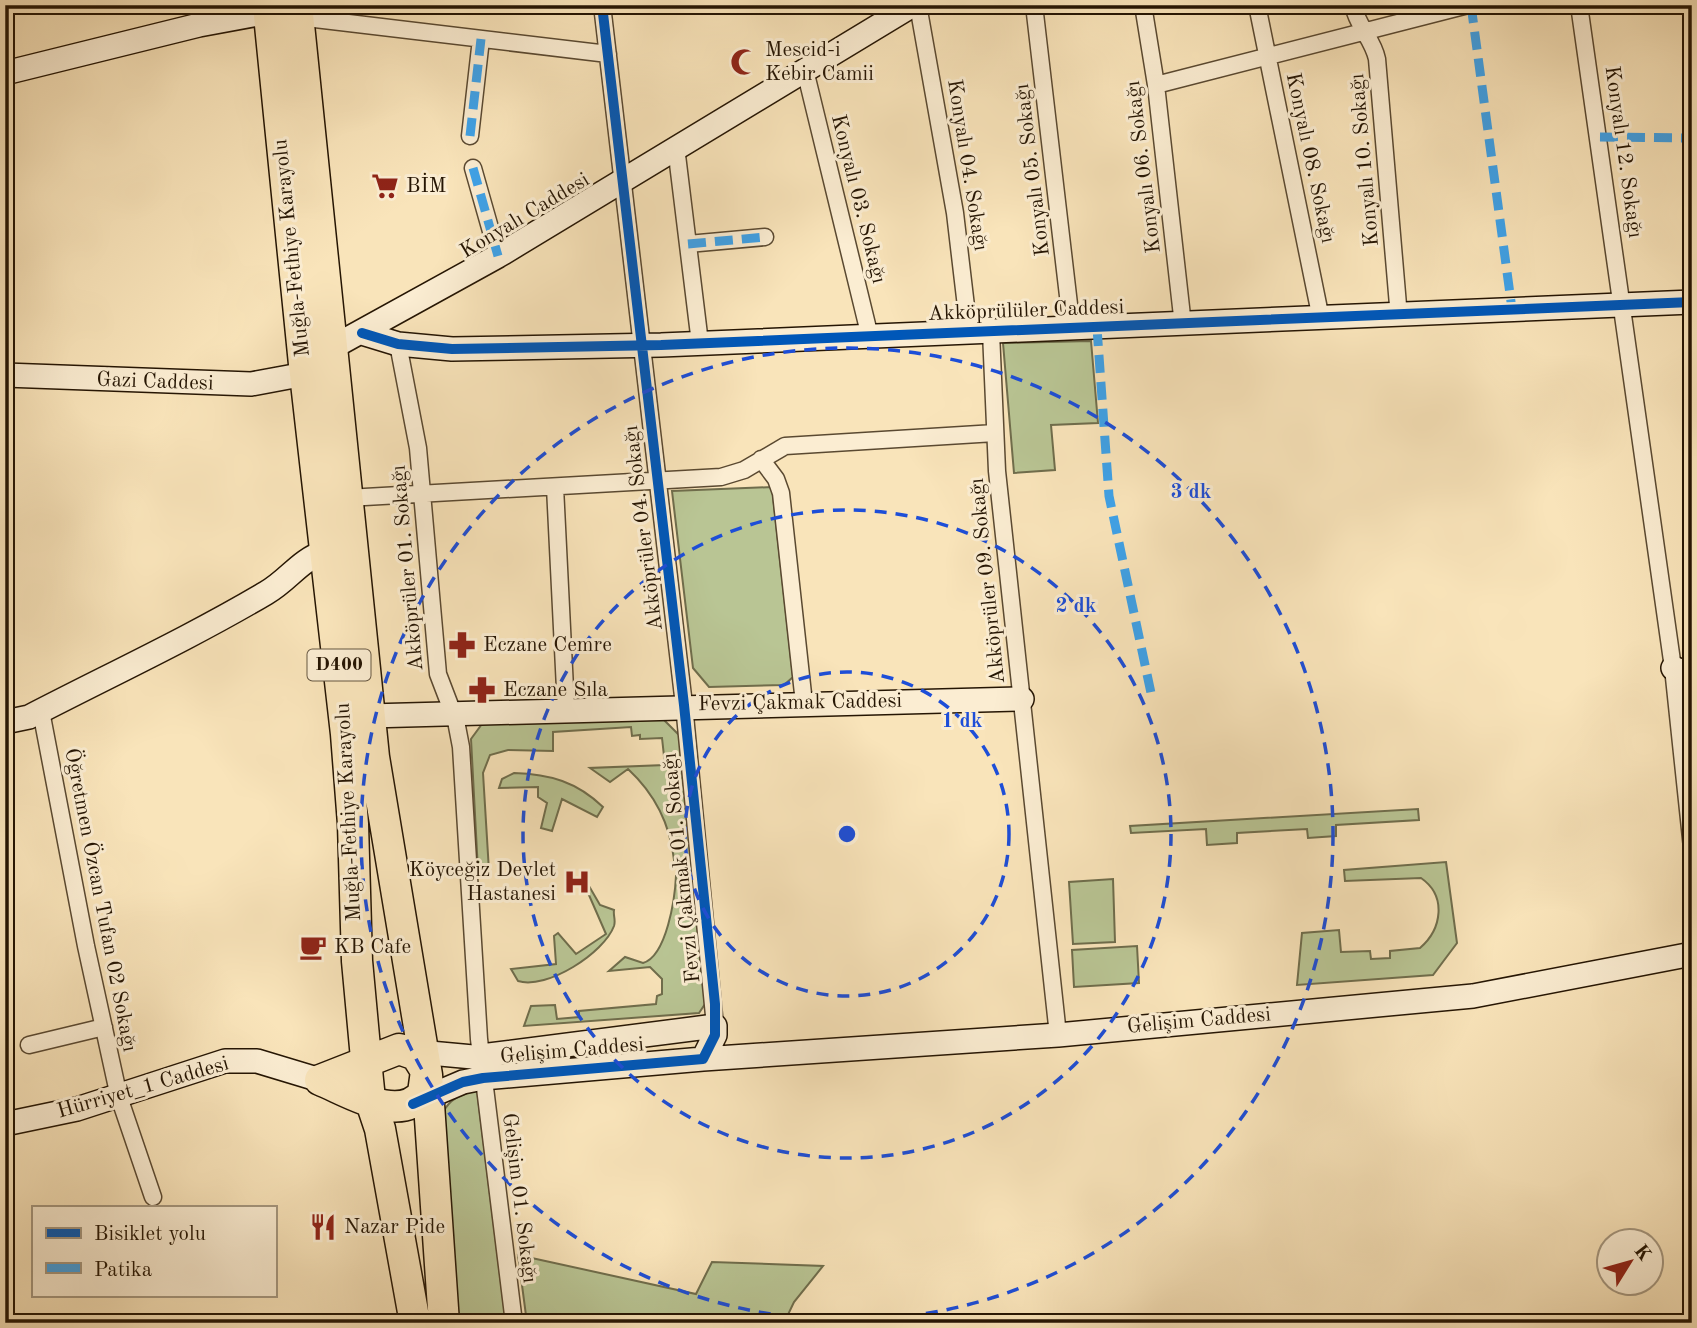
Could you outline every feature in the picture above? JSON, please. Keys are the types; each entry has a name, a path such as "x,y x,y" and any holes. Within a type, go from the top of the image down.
{"highway":[{"name":"Muğla-Fethiye Karayolu","path":"283,10 333,347 369,716 397,1078 444,1323"},
{"name":"Muğla-Fethiye Karayolu","path":"283,10 305,374 351,785 357,961 397,1078 380,1129 415,1323"},
{"path":"320,1080 397,1078"}],"street":[{"name":"Akköprüler 04. Sokağı","path":"602,5 684,705"},
{"name":"Konyalı Caddesi","path":"333,347 498,256 913,5"},
{"name":"Konyalı 04. Sokağı","path":"918,5 955,213 980,332"},
{"name":"Konyalı 05. Sokağı","path":"1034,5 1072,330"},
{"name":"Konyalı 06. Sokağı","path":"1143,5 1156,85 1182,325"},
{"name":"Konyalı 08. Sokağı","path":"1257,5 1321,319"},
{"name":"Konyalı 10. Sokağı","path":"1353,5 1364,32 1374,46 1377,59 1399,317"},
{"path":"1156,85 1468,5"},
{"name":"Konyalı 12. Sokağı","path":"1579,5 1623,305 1683,671 1692,848"},
{"path":"5,73 199,25 283,10 481,39 608,54"},
{"path":"470,136 481,39"},
{"name":"Konyalı 03. Sokağı","path":"805,71 870,337"},
{"path":"676,147 701,343"},
{"path":"473,168 498,256"},
{"path":"688,244 765,237"},
{"name":"Akköprülüler Caddesi","path":"362,333 398,344 452,349 641,345 1399,317 1692,302"},
{"name":"Akköprüler 09. Sokağı","path":"980,332 995,433 1058,1035"},
{"name":"Akköprüler 01. Sokağı","path":"398,344 413,417 435,657 442,691 452,713 461,747 482,1067"},
{"name":"Gazi Caddesi","path":"5,375 251,384 305,374"},
{"path":"347,498 733,475 785,446 995,433"},
{"path":"761,459 776,479 781,493 804,703"},
{"path":"555,486 566,709"},
{"path":"5,722 41,711 266,593 301,562 326,551"},
{"name":"Fevzi Çakmak Caddesi","path":"369,716 684,705 1022,699"},
{"name":"Fevzi Çakmak 01. Sokağı","path":"684,705 715,1026"},
{"name":"Öğretmen Özcan Tufan 02 Sokağı","path":"41,711 119,1097 153,1196"},
{"name":"Gelişim Caddesi","path":"397,1078 458,1058 482,1067 703,1059 1058,1035 1473,996 1692,954"},
{"path":"703,1059 711,1046 715,1026"},
{"name":"Gelişim Caddesi","path":"397,1078 463,1082 482,1067 715,1026"},
{"path":"29,1045 104,1027"},
{"name":"Hürriyet_1 Caddesi","path":"5,1124 68,1112 225,1061 257,1061 320,1080"},
{"name":"Gelişim 01. Sokağı","path":"482,1067 514,1323"}],"green space":[{"path":"1091,341 1098,423 1051,425 1055,470 1014,473 1003,343"},
{"path":"772,487 793,677 784,685 709,687 693,668 672,491"},
{"path":"663,719 680,736 705,1004 699,1013 524,1026 531,1006 555,1005 557,1019 579,1017 579,1011 656,1004 657,996 662,994 662,979 650,967 609,971 625,957 643,963 658,949 668,925 676,876 684,875 683,860 674,860 669,834 660,810 628,769 610,782 590,768 665,765 662,738 640,739 640,735 632,736 631,727 553,732 553,751 508,750 490,755 483,773 489,871 478,871 471,739 482,724"},
{"path":"514,773 539,775 562,781 583,791 603,807 597,817 562,799 552,831 541,828 547,803 538,797 538,787 499,788 502,779"},
{"path":"1418,809 1419,820 1336,825 1336,836 1308,838 1307,829 1237,833 1237,843 1207,845 1206,829 1131,833 1130,826"},
{"path":"1446,862 1457,943 1433,975 1297,985 1302,933 1339,930 1341,952 1370,951 1371,959 1390,958 1390,951 1420,948 1433,932 1437,922 1438,903 1429,885 1421,878 1345,881 1344,870"},
{"path":"1113,879 1115,942 1073,944 1069,882"},
{"path":"585,886 589,886 600,905 614,910 615,924 608,936 587,958 558,975 544,980 518,981 511,969 556,964 554,936 558,933 576,954 606,934"},
{"path":"1137,946 1139,983 1074,987 1072,950"},
{"path":"477,1090 506,1323 456,1323 442,1114 456,1098"},
{"path":"518,1255 696,1294 712,1262 823,1266 794,1302 784,1323 527,1323"}],"marked path":[{"path":"1471,5 1512,309"},
{"path":"470,136 481,39"},
{"path":"1600,137 1692,138"},
{"path":"473,168 498,256"},
{"path":"688,244 765,237"},
{"path":"1097,328 1109,496 1151,693"}],"cycle path":[{"path":"413,1104 463,1082 483,1078 703,1059 715,1035 715,1004 684,705 602,5"},
{"path":"362,333 398,344 452,349 661,345 1692,302"}],"place":[{"name":"Mescid-i Kebir Camii","path":"744,62"},
{"name":"BİM","path":"385,186"},
{"name":"Eczane Cemre","path":"462,645"},
{"name":"Eczane Sıla","path":"482,690"},
{"name":"Köyceğiz Devlet Hastanesi","path":"577,882"},
{"name":"KB Cafe","path":"313,947"},
{"name":"Nazar Pide","path":"323,1227"}]}
